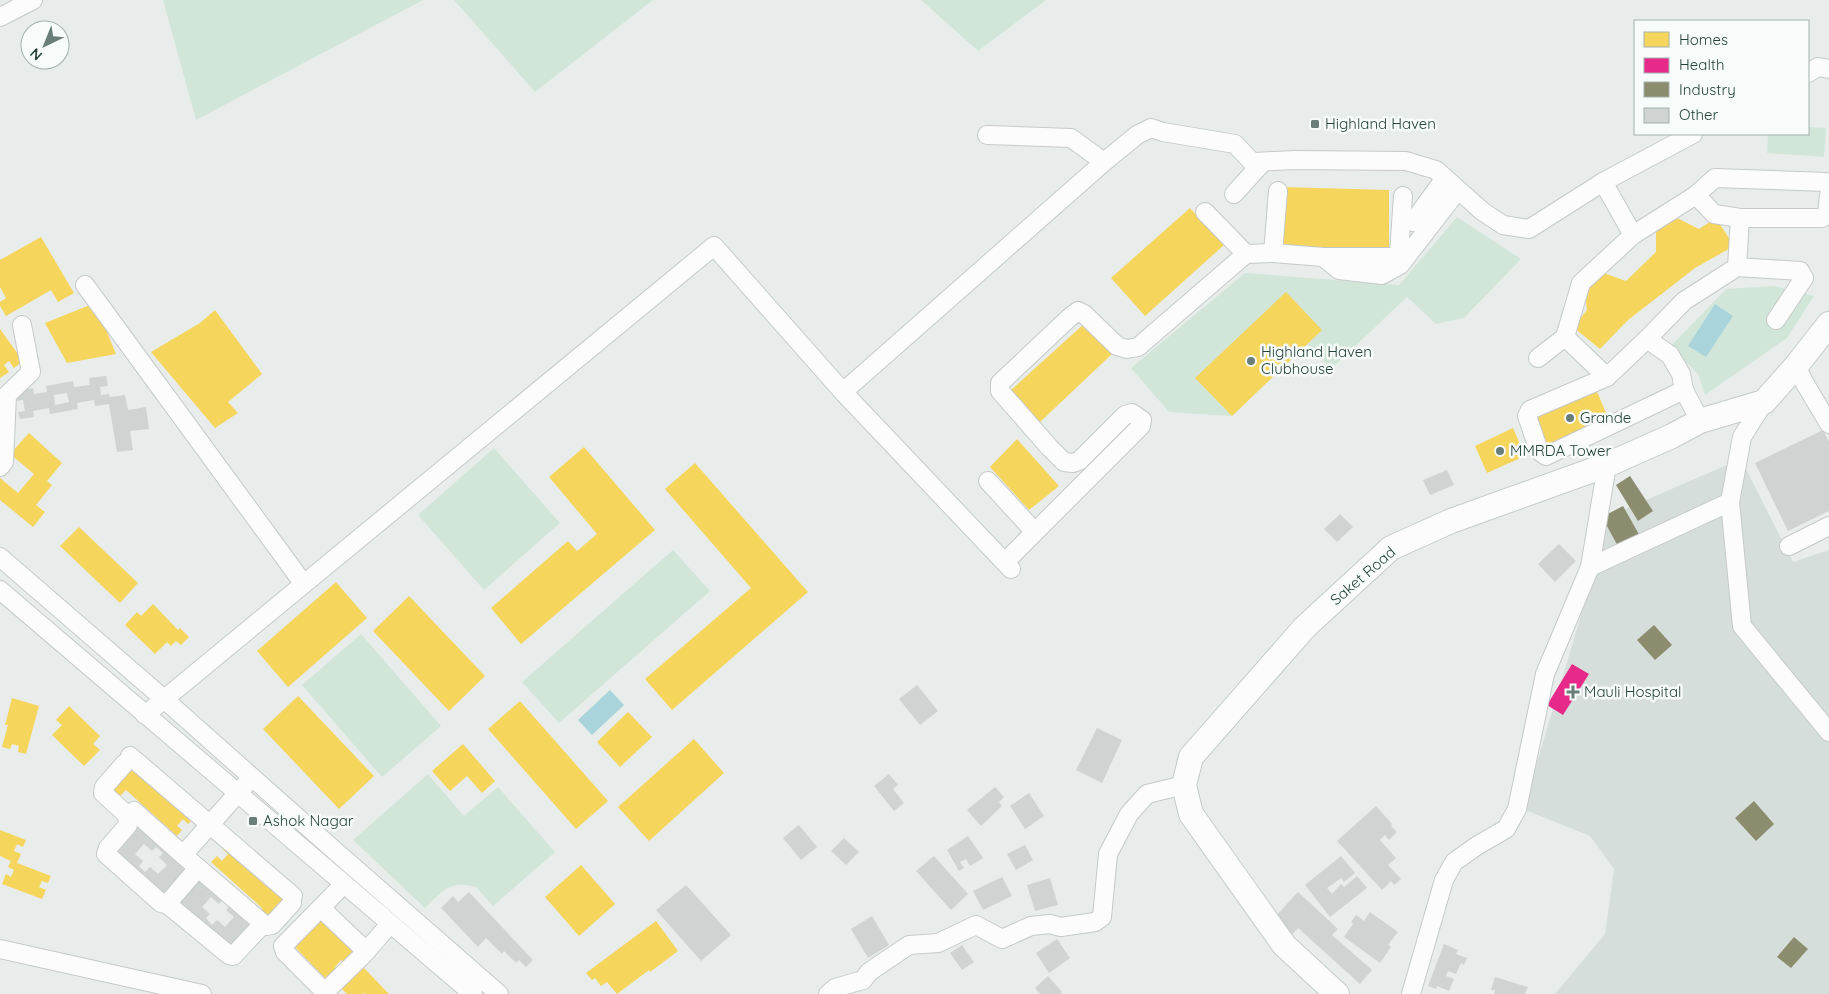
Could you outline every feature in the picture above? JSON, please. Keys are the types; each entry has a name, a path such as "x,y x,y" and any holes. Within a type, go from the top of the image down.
{"main road":[{"path":"1764,402 1796,366 1829,324"},
{"name":"Saket Road","path":"1337,994 1284,945 1191,814 1184,786 1191,757 1304,627 1391,548 1451,521 1607,465 1672,436 1700,421 1764,402"}],"street":[{"path":"0,17 33,0"},
{"path":"1809,72 1818,67 1829,69"},
{"path":"843,392 1104,162 1137,135 1151,128 1235,144 1251,161 1406,161 1436,170 1482,211 1503,225 1529,229 1603,182 1691,135"},
{"path":"987,135 1071,138 1104,162"},
{"path":"1234,194 1263,162"},
{"path":"1413,222 1445,178"},
{"path":"1538,358 1565,337 1581,283 1633,235 1696,195 1715,178 1826,182 1829,185"},
{"path":"1603,182 1633,235"},
{"path":"1323,257 1339,270 1382,274 1400,265 1458,190"},
{"path":"1273,253 1278,191"},
{"path":"1696,195 1714,214 1740,218 1822,218 1827,215 1829,194"},
{"path":"145,715 714,246 843,392 1008,565 1034,531 1141,426 1142,420 1132,413 1126,415 1079,461 1073,463 1064,462 1000,392 1000,383 1022,361 1078,311 1084,314 1117,346 1127,349 1138,347 1246,254 1273,253 1323,257 1394,257 1399,253 1403,196"},
{"path":"1205,212 1246,254"},
{"path":"1737,267 1740,218"},
{"path":"1684,390 1546,456 1539,451 1528,416 1530,410 1607,377 1684,301 1737,267 1800,271 1804,278 1776,320"},
{"path":"85,285 303,583"},
{"path":"0,467 4,462 7,395 31,372 22,325"},
{"path":"1565,337 1607,377"},
{"path":"1647,339 1670,355 1681,374 1684,390 1700,421"},
{"path":"1796,366 1829,424"},
{"path":"1764,402 1742,437 1730,502 1742,626 1829,732"},
{"path":"1411,994 1444,880 1454,862 1506,829 1517,809 1545,674 1590,567 1607,465"},
{"path":"988,481 1034,531"},
{"path":"1590,567 1730,502"},
{"path":"1789,546 1829,526"},
{"path":"0,557 500,994"},
{"path":"0,590 473,994"},
{"path":"127,815 134,811 266,926 272,926 292,899 210,824 128,760 104,787 103,793 127,815 128,824 108,848 106,854 161,903 167,904 229,955 233,956 263,924"},
{"path":"183,855 252,777"},
{"path":"828,994 835,988 863,980 869,972 909,945 938,943 976,925 1002,938 1031,926 1050,924 1061,927 1095,922 1102,917 1108,854 1129,814 1147,794 1184,786"},
{"path":"323,866 334,850"},
{"path":"167,904 198,868"},
{"path":"344,884 283,946 285,952 322,989 329,988 390,924"},
{"path":"321,908 366,951"},
{"path":"0,949 202,994"}],"shaded area":[{"path":"1741,459 1793,562 1829,550 1829,994 1555,994 1605,934 1614,869 1590,836 1523,809 1611,515"}],"green space":[{"path":"163,0 423,0 196,120"},
{"path":"454,0 653,0 535,92"},
{"path":"921,0 1046,0 978,51"},
{"path":"1809,127 1826,128 1824,157 1767,153 1768,135 1809,135"},
{"path":"1457,217 1521,259 1464,318 1436,324 1407,297 1331,369 1307,344 1232,416 1169,412 1131,368 1245,273 1399,285"},
{"path":"1774,286 1814,296 1787,338 1705,395 1698,374 1670,347 1726,289"},
{"path":"494,448 560,523 484,590 418,515"},
{"path":"673,550 710,591 559,723 522,682"},
{"path":"361,634 441,726 382,777 302,685"},
{"path":"428,774 464,816 498,787 555,852 493,906 476,887 459,885 447,888 425,908 353,840"}],"water":[{"path":"1715,304 1733,316 1706,357 1688,346"},
{"path":"610,690 624,705 592,735 578,720"}],"building: Homes":[{"path":"1282,187 1389,190 1389,249 1281,247"},
{"path":"1190,208 1224,245 1145,316 1111,278"},
{"path":"1675,217 1699,229 1716,218 1734,246 1695,268 1628,320 1600,349 1573,327 1587,310 1584,288 1601,272 1626,281 1656,252 1656,230"},
{"path":"41,237 74,293 58,302 51,290 6,316 0,306 0,302 6,298 0,287 0,260"},
{"name":"Highland Haven Clubhouse","path":"1286,292 1322,330 1232,416 1195,378"},
{"path":"95,303 116,354 67,363 45,323"},
{"path":"215,310 262,374 228,402 238,413 215,428 151,352 200,323"},
{"path":"1085,323 1112,354 1040,422 1011,390"},
{"path":"0,329 23,361 14,368 9,361 4,365 9,372 0,378"},
{"name":"Grande","path":"1595,387 1610,422 1545,449 1530,415"},
{"name":"MMRDA Tower","path":"1513,428 1525,456 1487,473 1475,446"},
{"path":"29,433 62,463 47,481 52,485 36,505 45,512 33,527 0,500 0,478 18,493 34,474 10,454"},
{"path":"1017,439 1059,486 1029,510 990,467"},
{"path":"584,447 655,530 521,644 491,608 568,541 577,551 597,534 549,477"},
{"path":"695,463 808,592 672,710 645,679 751,588 665,489"},
{"path":"79,527 138,583 120,603 60,546"},
{"path":"336,582 367,618 288,687 257,651"},
{"path":"409,596 485,676 449,711 373,631"},
{"path":"153,604 178,630 180,628 189,637 181,645 176,641 171,646 167,642 155,654 125,625 137,612 141,616"},
{"path":"298,696 374,776 339,809 263,729"},
{"path":"12,698 39,706 26,754 18,752 19,746 12,744 10,749 2,747"},
{"path":"520,701 608,801 576,829 488,729"},
{"path":"69,706 100,736 93,744 100,750 84,766 52,735 62,725 56,720"},
{"path":"628,712 652,737 620,767 597,742"},
{"path":"694,739 724,773 649,841 618,807"},
{"path":"463,744 495,781 482,793 467,776 450,791 432,771"},
{"path":"134,766 193,819 188,824 183,819 177,826 182,830 177,836 126,790 120,796 112,790"},
{"path":"0,830 26,840 23,847 17,844 14,851 21,854 17,863 51,876 48,883 42,881 39,887 46,890 42,899 2,884 6,874 11,877 14,870 8,867 11,861 0,856"},
{"path":"227,845 286,898 268,919 260,913 262,908 211,862 217,856 222,861 228,854 223,850"},
{"path":"581,865 615,904 579,936 545,897"},
{"path":"317,916 355,954 345,964 341,960 335,967 339,971 328,981 294,946 310,931 306,927"},
{"path":"656,921 678,951 650,972 649,970 617,994 607,982 601,986 595,978 592,980 586,973"},
{"path":"363,967 389,994 347,994 341,988"}],"building: Health":[{"path":"1572,664 1589,674 1563,715 1547,705"}],"building: Industry":[{"path":"1630,476 1653,511 1638,521 1616,485"},
{"path":"1623,506 1641,538 1620,550 1602,517"},
{"path":"1654,625 1672,645 1655,660 1637,640"},
{"path":"1754,801 1774,824 1756,841 1735,818"},
{"path":"1794,937 1808,949 1791,968 1777,957"}],"building: Other":[{"path":"106,376 108,386 100,387 101,395 109,394 110,397 125,395 128,410 146,407 149,429 130,431 133,450 117,452 109,404 95,406 94,400 77,403 78,409 50,414 49,408 33,411 34,417 20,419 18,412 25,411 23,400 17,401 15,391 33,388 34,394 47,392 46,386 73,381 74,387 90,385 89,378","holes":["67,393 69,402 55,405 54,395"]},
{"path":"1823,430 1829,442 1829,511 1788,531 1755,463"},
{"path":"1447,470 1454,485 1430,495 1423,480"},
{"path":"1340,514 1353,527 1337,542 1324,529"},
{"path":"1559,544 1576,561 1555,582 1538,564"},
{"path":"917,685 938,711 920,725 899,699"},
{"path":"1097,728 1122,740 1102,783 1076,770"},
{"path":"889,774 898,785 893,789 904,803 894,811 874,786"},
{"path":"995,787 1004,797 999,802 1002,806 981,826 967,810"},
{"path":"1029,793 1044,816 1025,829 1010,806"},
{"path":"1376,806 1397,832 1389,840 1385,835 1380,840 1396,858 1388,865 1401,879 1394,885 1391,881 1382,890 1337,841"},
{"path":"136,821 188,868 160,899 108,852","holes":["144,844 152,851 156,847 163,853 159,857 167,865 158,874 150,867 145,872 139,866 143,861 135,854"]},
{"path":"799,825 817,847 801,860 783,838"},
{"path":"968,836 983,858 970,866 966,859 960,862 964,868 959,871 947,850"},
{"path":"844,838 859,852 846,865 831,851"},
{"path":"1025,845 1033,860 1016,870 1007,854"},
{"path":"934,856 968,894 951,910 916,871"},
{"path":"1341,856 1355,873 1344,882 1341,878 1327,888 1332,894 1341,884 1344,887 1357,876 1367,888 1330,917 1305,885"},
{"path":"203,874 255,921 227,949 175,905","holes":["211,897 219,904 223,899 230,905 226,910 234,917 225,927 217,920 212,925 206,918 210,914 202,907"]},
{"path":"1002,877 1012,896 983,910 973,891"},
{"path":"1050,878 1058,905 1035,911 1027,885"},
{"path":"686,885 731,935 701,961 656,910"},
{"path":"469,892 533,960 526,967 519,960 516,963 504,951 502,954 486,938 478,947 441,908 453,896 458,902"},
{"path":"1298,892 1338,929 1332,935 1372,970 1360,984 1298,928 1291,936 1273,919"},
{"path":"1370,912 1398,932 1388,945 1391,947 1380,963 1344,937 1353,924 1351,922 1356,915 1364,921"},
{"path":"872,916 889,945 868,958 851,929"},
{"path":"1057,939 1070,958 1049,973 1036,953"},
{"path":"1444,944 1458,950 1456,954 1467,958 1464,965 1461,963 1456,974 1448,971 1446,976 1454,979 1449,991 1437,986 1436,989 1428,986"},
{"path":"962,945 974,962 962,970 950,953"},
{"path":"1048,976 1062,992 1060,994 1040,994 1035,988"},
{"path":"1495,977 1528,987 1525,994 1494,994 1495,990 1491,990"}],"place":[{"name":"Highland Haven","path":"1315,124"},
{"name":"Highland Haven Clubhouse","path":"1251,361"},
{"name":"Grande","path":"1570,418"},
{"name":"MMRDA Tower","path":"1500,451"},
{"name":"Mauli Hospital","path":"1573,692"},
{"name":"Ashok Nagar","path":"253,821"}]}
